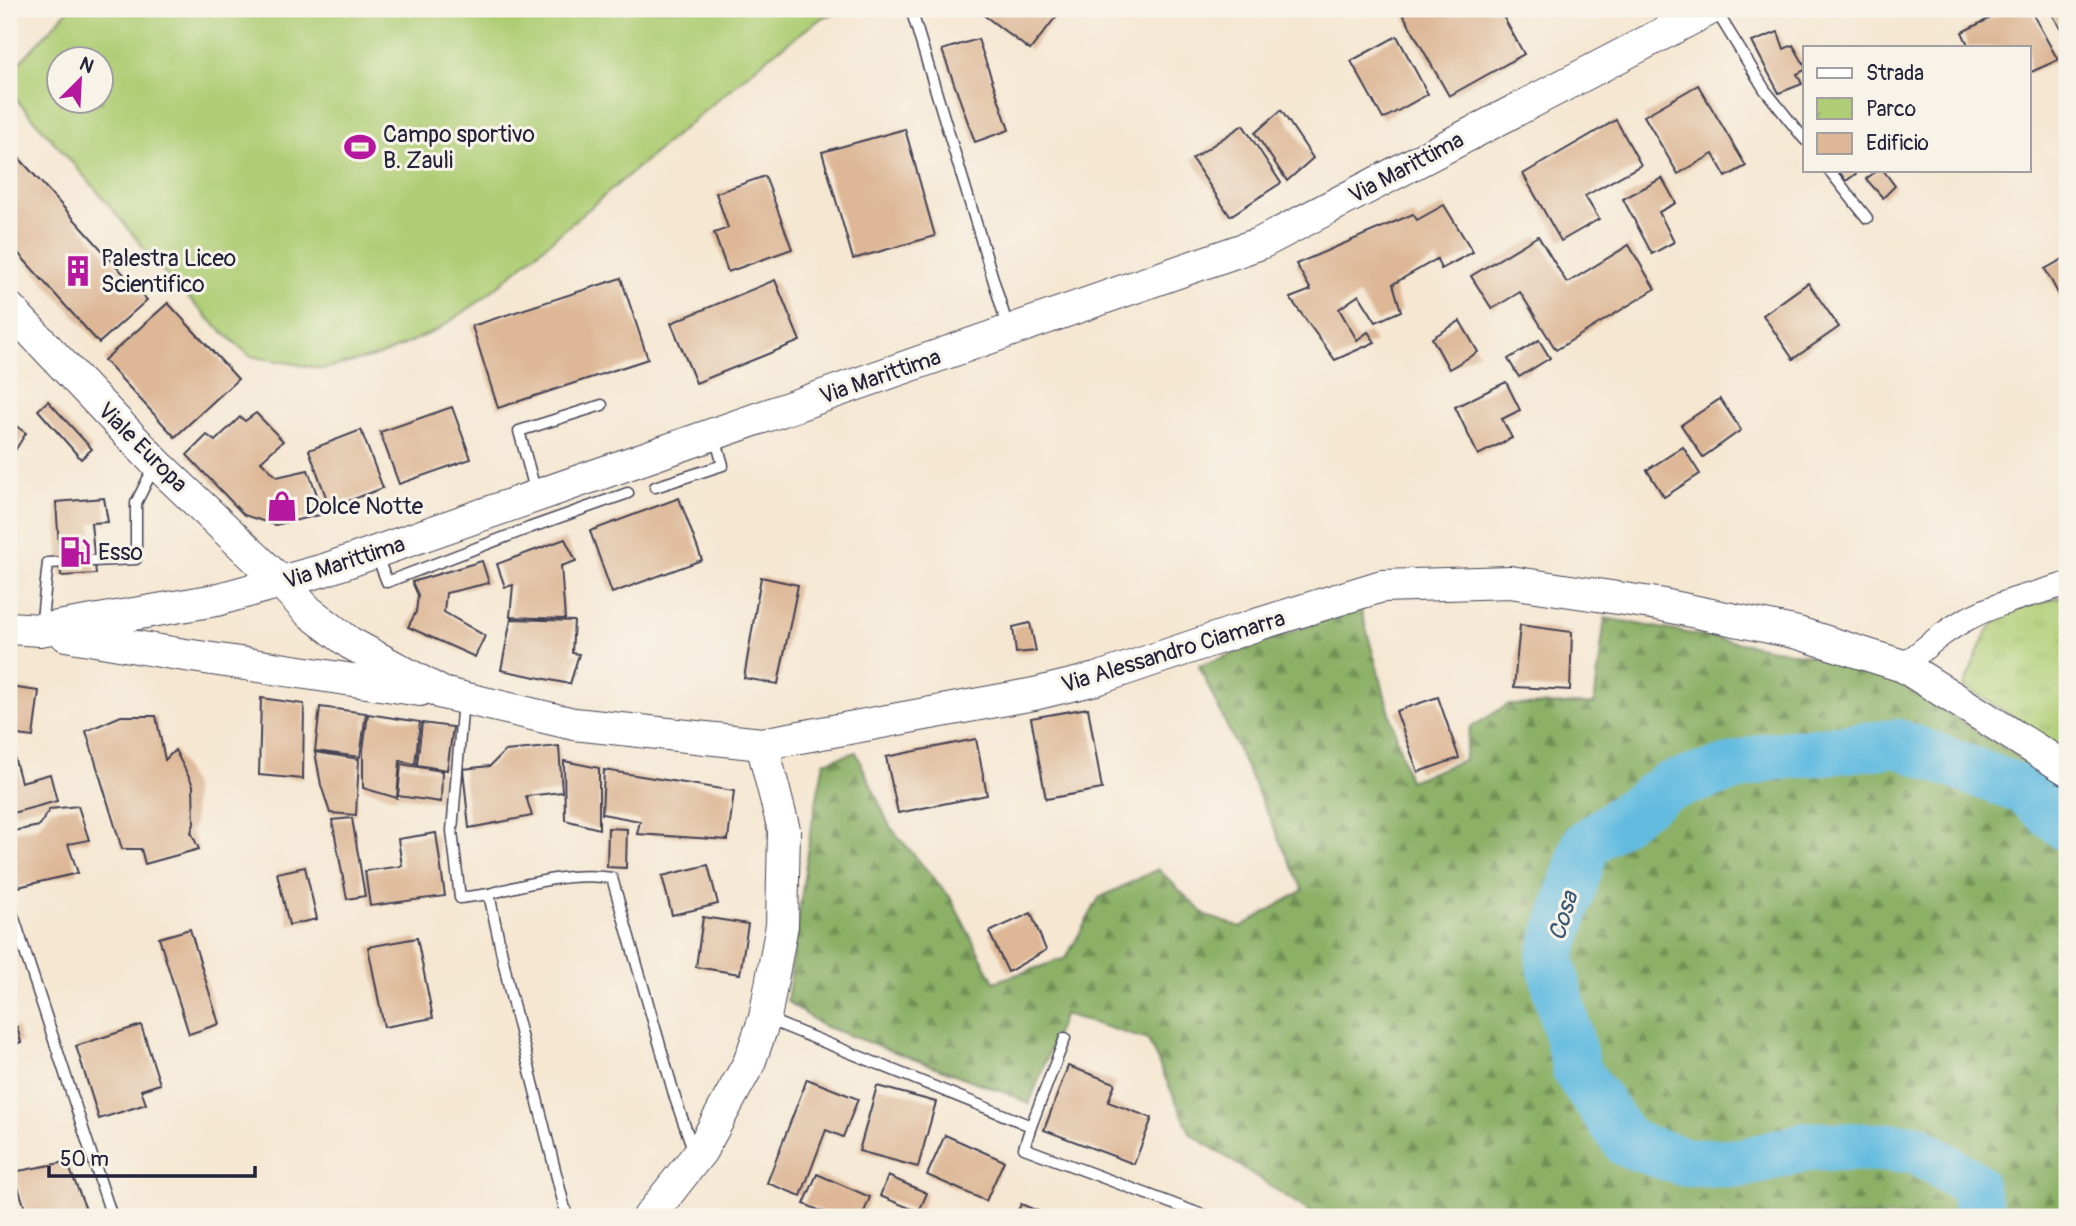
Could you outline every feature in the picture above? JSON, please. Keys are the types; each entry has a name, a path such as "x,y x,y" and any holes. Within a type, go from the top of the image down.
{"main road":[{"name":"Via Marittima","path":"9,628 40,630 216,600 282,583 375,552 555,499 714,434 1261,243 1713,9"},
{"name":"Viale Europa","path":"9,308 156,463 282,583"},
{"name":"Via Alessandro Ciamarra","path":"282,583 308,611 350,643 452,696 574,724 762,744 1034,694 1096,679 1382,586 1510,582 1658,604 1798,633 1903,666 2067,769"},
{"path":"40,630 452,696"},
{"path":"649,1217 696,1158 749,1063 765,1018 782,925 784,830 762,744"}],"street":[{"path":"1903,666 1969,618 2067,584"}],"lane":[{"path":"911,9 1009,331"},
{"path":"1713,9 1765,90 1803,138"},
{"path":"1831,172 1867,218"},
{"path":"602,405 519,431 555,499 628,493"},
{"path":"655,487 723,465 714,434"},
{"path":"40,630 48,563 136,559 136,503 156,463"},
{"path":"452,696 452,831 460,898 545,881 598,876 612,878 676,1101 696,1158"},
{"path":"489,894 510,992 567,1217"},
{"path":"9,903 112,1217"},
{"path":"765,1018 1031,1126"},
{"path":"1065,1038 1024,1148 1208,1217"}],"green space":[{"name":"Campo sportivo B. Zauli","path":"69,9 851,9 823,17 768,57 480,301 437,330 382,355 323,369 250,356 166,275 98,192 9,91 9,74"},
{"path":"2067,595 2067,751 1964,686 1984,637 2002,613"},
{"path":"1360,607 1409,781 1464,760 1470,728 1507,705 1594,704 1605,618 1871,667 2020,757 2067,792 2067,1217 1318,1217 1191,1134 1148,1040 1064,1014 1029,1104 1014,1096 821,1025 787,1001 810,834 824,762 856,752 890,827 950,897 994,982 1066,958 1099,898 1158,869 1206,916 1241,927 1303,890 1199,666"}],"building":[{"path":"984,9 1062,9 1030,50 981,13"},
{"path":"1400,9 1499,9 1524,54 1449,96"},
{"path":"2009,9 2030,9 2058,60 2030,73 2030,46 1969,46 1962,32"},
{"path":"2049,9 2067,9 2067,39"},
{"path":"1778,32 1784,49 1793,45 1803,62 1803,71 1797,74 1802,84 1779,93 1752,42"},
{"path":"1397,36 1428,94 1383,119 1351,61"},
{"path":"978,39 1009,130 975,142 942,50"},
{"path":"1698,85 1746,166 1726,177 1713,154 1678,174 1644,116"},
{"path":"1281,110 1313,158 1287,181 1255,133"},
{"path":"1616,120 1641,165 1585,196 1599,219 1561,241 1523,174"},
{"path":"1243,125 1281,183 1230,216 1192,159"},
{"path":"905,129 935,236 853,259 822,152"},
{"name":"Palestra Liceo Scientifico","path":"20,159 147,300 99,343 9,243 9,169"},
{"path":"1839,172 1858,172 1846,181"},
{"path":"1875,172 1884,172 1895,186 1883,198 1866,179"},
{"path":"765,176 792,249 728,272 714,233 728,228 716,193"},
{"path":"1662,178 1676,203 1659,212 1674,242 1652,254 1623,199"},
{"path":"1444,205 1473,252 1441,269 1437,259 1393,284 1401,311 1376,322 1359,295 1339,309 1357,340 1368,332 1375,342 1335,360 1290,298 1311,290 1296,264 1413,214 1417,220"},
{"path":"1538,236 1567,283 1629,245 1655,289 1556,350 1520,292 1492,309 1471,276"},
{"path":"2063,259 2067,266 2067,310 2045,269"},
{"path":"621,278 648,359 498,408 472,326"},
{"path":"775,280 800,341 696,383 671,323"},
{"path":"1808,283 1839,327 1793,359 1763,315"},
{"path":"168,303 238,379 175,437 104,360"},
{"path":"1460,321 1478,352 1449,369 1432,338"},
{"path":"1539,340 1550,358 1519,377 1508,359"},
{"path":"1506,382 1520,410 1502,419 1512,438 1478,455 1455,407"},
{"path":"1720,399 1741,430 1703,457 1681,425"},
{"path":"48,401 92,449 81,459 38,410"},
{"path":"452,407 471,459 399,484 380,432"},
{"path":"256,413 283,441 261,461 277,477 308,470 324,514 275,525 244,515 187,455 207,435 215,441 240,417 245,421"},
{"path":"9,421 26,433 9,460"},
{"path":"361,430 383,488 330,508 309,450"},
{"path":"1683,447 1700,474 1664,497 1647,470"},
{"path":"104,498 108,522 91,523 96,574 61,576 56,502"},
{"path":"679,498 702,560 612,593 590,531"},
{"path":"565,539 576,561 561,566 565,619 510,617 513,585 505,587 497,564"},
{"path":"482,561 489,583 446,593 444,612 485,636 475,657 408,627 416,612 418,595 412,582"},
{"path":"761,577 798,585 778,684 744,678"},
{"path":"511,619 574,621 572,653 579,654 570,684 501,670"},
{"path":"1030,623 1036,651 1016,653 1013,627"},
{"path":"1520,625 1572,632 1570,690 1514,687"},
{"path":"9,687 39,691 33,737 9,734"},
{"path":"1438,697 1459,758 1418,772 1396,711"},
{"path":"261,698 304,704 303,779 259,775"},
{"path":"320,707 366,713 360,757 315,751"},
{"path":"1088,708 1102,789 1046,799 1031,718"},
{"path":"368,714 420,722 415,764 400,761 397,798 363,788 363,750"},
{"path":"121,716 156,716 165,760 175,750 193,785 194,824 191,832 199,849 145,864 141,849 122,849 86,731"},
{"path":"422,723 453,727 447,770 417,765"},
{"path":"976,739 987,795 898,813 886,757"},
{"path":"559,746 562,792 526,796 532,816 469,828 463,769 490,766 505,751"},
{"path":"315,752 359,759 356,815 330,813"},
{"path":"13,753 21,782 50,774 57,801 9,814 9,754"},
{"path":"564,761 599,768 599,829 565,820"},
{"path":"401,764 442,771 441,802 398,796"},
{"path":"604,770 734,791 728,840 637,834 640,821 602,814"},
{"path":"78,806 89,840 68,844 78,873 18,887 9,859 9,832 39,826 50,809"},
{"path":"352,818 365,896 347,899 332,820"},
{"path":"608,828 627,829 626,868 607,867"},
{"path":"436,833 445,896 370,906 365,871 402,866 398,839"},
{"path":"708,865 718,904 672,915 662,876"},
{"path":"305,867 317,919 289,925 277,873"},
{"path":"1031,913 1046,950 1008,972 989,932"},
{"path":"703,917 748,924 740,974 696,967"},
{"path":"190,929 219,1024 189,1034 159,938"},
{"path":"417,938 433,1018 384,1027 368,947"},
{"path":"141,1025 160,1084 141,1090 146,1104 99,1119 76,1046"},
{"path":"17,1027 21,1042 9,1046 9,1029"},
{"path":"1068,1066 1115,1083 1108,1102 1152,1118 1134,1164 1044,1130"},
{"path":"807,1079 858,1099 843,1137 826,1130 801,1196 767,1183"},
{"path":"877,1086 936,1102 918,1167 859,1151"},
{"path":"945,1135 1004,1161 986,1201 927,1175"},
{"path":"67,1162 89,1217 28,1217 13,1172"},
{"path":"817,1174 870,1197 862,1217 835,1217 804,1204"},
{"path":"888,1176 927,1193 919,1212 880,1196"},
{"path":"1021,1204 1052,1217 1015,1217"}],"waterway":[{"name":"Cosa","path":"1982,1217 1972,1184 1916,1148 1808,1146 1743,1163 1684,1162 1627,1143 1577,1071 1550,959 1586,844 1667,787 1768,757 1897,743 2023,790 2067,827"}],"place":[{"name":"Campo sportivo B. Zauli","path":"360,147"},
{"name":"Palestra Liceo Scientifico","path":"78,271"},
{"name":"Dolce Notte","path":"282,506"},
{"name":"Esso","path":"75,552"}]}
